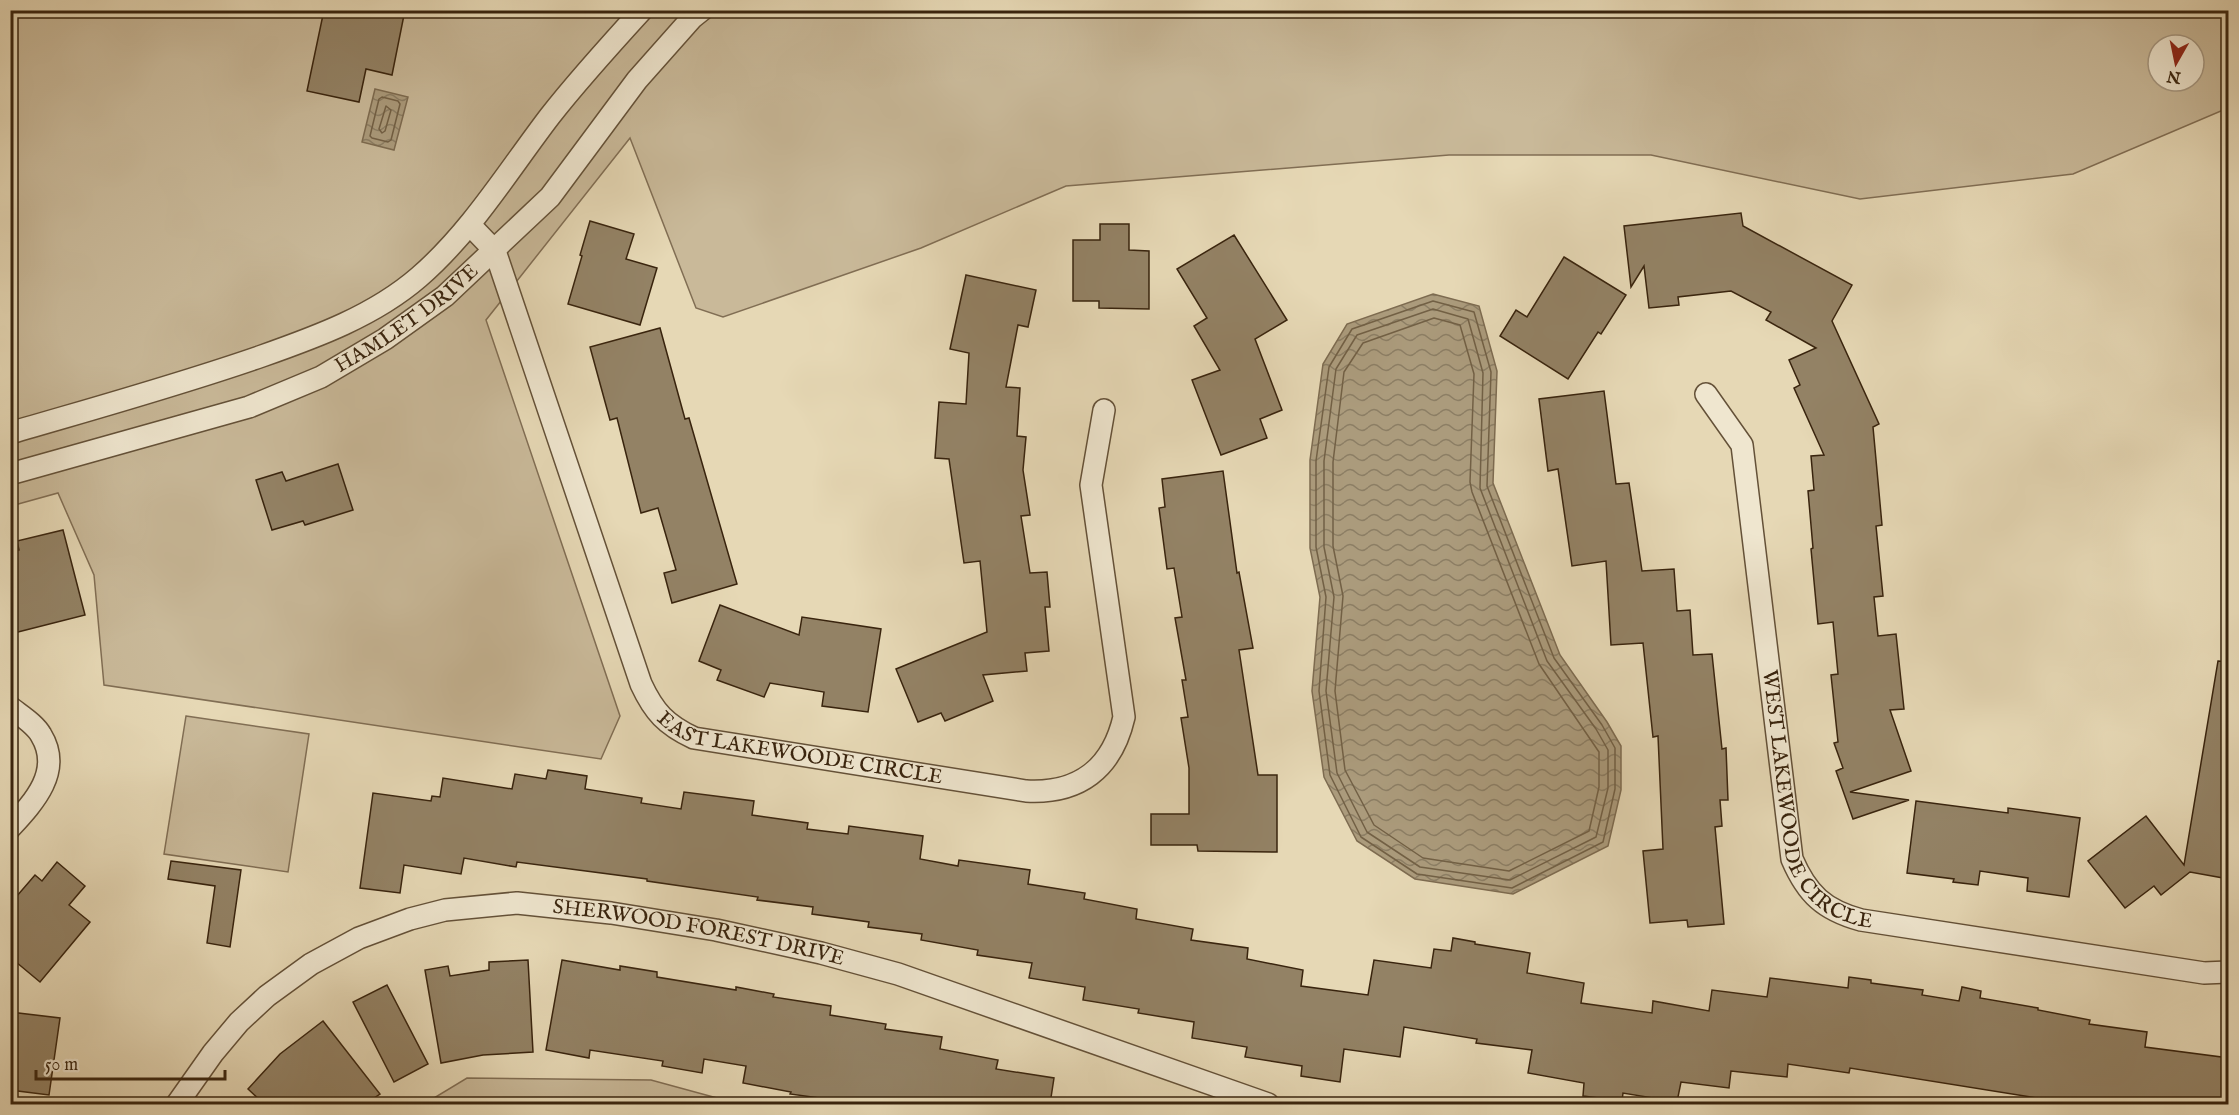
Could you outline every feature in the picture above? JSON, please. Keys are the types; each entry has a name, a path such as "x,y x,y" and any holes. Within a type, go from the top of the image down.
{"street":[{"name":"HAMLET DRIVE","path":"10,433 206,376 298,343 369,313 418,278 470,225 585,73 642,10"},
{"name":"HAMLET DRIVE","path":"10,474 249,407 321,377 385,339 446,296 550,197 637,80 692,18 702,10"},
{"name":"EAST LAKEWOODE CIRCLE","path":"470,225 495,251 640,684 661,717 676,729 694,738 1026,791 1045,792 1065,788 1083,780 1098,769 1111,753 1120,736 1124,717 1091,485 1104,410"},
{"name":"WEST LAKEWOODE CIRCLE","path":"1706,394 1742,445 1792,859 1811,893 1835,911 1861,920 2204,973 2229,972"},
{"path":"10,706 40,733 48,750 48,768 44,786 34,802 10,828"},
{"name":"SHERWOOD FOREST DRIVE","path":"177,1104 213,1053 240,1022 267,996 311,964 359,938 410,919 445,910 517,903 611,913 705,928 821,952 898,974 1268,1104"}],"shaded area":[{"path":"11,11 2228,11 2228,108 2073,174 1860,199 1651,155 1449,155 1066,186 921,248 723,317 696,308 630,138 486,320 620,716 601,759 104,685 94,575 58,493 11,506"},
{"path":"186,716 309,734 288,872 164,854"},
{"path":"467,1078 651,1080 739,1104 424,1104"}],"water":[{"path":"375,89 408,97 394,150 362,142"},
{"path":"1433,294 1479,306 1497,371 1493,483 1560,655 1621,746 1621,790 1608,846 1513,894 1415,879 1357,841 1324,777 1312,691 1320,597 1310,548 1310,460 1323,364 1347,324"}],"building":[{"path":"324,10 405,10 392,75 366,69 359,102 307,91"},
{"path":"1741,213 1743,226 1852,285 1832,321 1879,424 1873,427 1882,525 1876,526 1883,596 1874,597 1878,636 1896,634 1904,709 1890,710 1911,771 1850,792 1909,800 1853,819 1836,771 1843,768 1834,743 1838,742 1831,675 1838,674 1833,622 1818,624 1811,549 1813,548 1808,491 1814,490 1811,456 1824,455 1794,388 1800,385 1789,360 1816,348 1766,320 1771,312 1731,291 1678,297 1679,305 1649,308 1644,266 1631,287 1624,226"},
{"path":"590,221 634,234 626,259 657,268 640,325 568,304"},
{"path":"1100,224 1129,224 1129,250 1149,251 1149,309 1099,308 1099,301 1073,301 1073,240 1100,240"},
{"path":"1234,235 1287,320 1255,339 1282,410 1260,419 1267,438 1221,455 1192,380 1220,370 1194,326 1207,318 1177,269"},
{"path":"1564,257 1626,295 1601,334 1598,332 1568,379 1500,336 1516,310 1527,317"},
{"path":"966,275 1036,290 1028,327 1018,325 1006,387 1020,388 1017,436 1026,437 1023,470 1030,515 1021,516 1030,573 1047,572 1050,607 1045,607 1049,651 1025,653 1027,671 983,675 993,701 945,721 941,713 918,722 896,669 987,632 980,561 964,563 949,459 935,458 939,402 966,404 969,353 950,349"},
{"path":"660,328 685,419 689,418 737,584 672,603 664,573 676,570 658,508 641,513 617,418 610,420 590,347"},
{"path":"1604,391 1616,484 1629,483 1642,571 1674,569 1677,611 1690,610 1693,655 1712,654 1722,749 1726,748 1728,800 1720,800 1722,826 1715,827 1724,924 1688,927 1687,920 1650,923 1643,851 1663,849 1658,736 1653,737 1643,643 1611,645 1606,561 1572,566 1558,469 1548,471 1539,399"},
{"path":"338,464 353,510 305,525 303,521 272,530 256,480 282,472 286,481"},
{"path":"1223,471 1237,573 1239,572 1253,648 1239,650 1258,775 1277,775 1277,852 1198,851 1197,845 1151,845 1151,814 1189,814 1189,768 1181,718 1188,717 1182,680 1186,680 1175,618 1182,617 1174,568 1167,569 1159,508 1165,507 1162,479"},
{"path":"63,530 85,615 10,634 10,552 19,550 17,541"},
{"path":"720,605 799,635 802,617 881,629 868,712 822,706 824,692 770,683 764,697 717,680 721,670 699,661"},
{"path":"2218,661 2229,662 2229,879 2190,872 2161,895 2154,886 2125,908 2088,861 2146,816 2184,865"},
{"path":"548,770 587,776 585,789 642,798 641,803 681,809 684,792 754,801 752,815 808,823 807,829 848,834 849,826 923,836 920,859 958,866 959,860 1030,870 1028,884 1085,893 1084,899 1137,909 1136,919 1193,929 1191,940 1248,948 1247,959 1303,970 1301,986 1368,995 1374,960 1431,968 1434,949 1451,951 1453,938 1530,953 1527,973 1584,983 1581,1003 1652,1013 1653,1001 1709,1011 1712,990 1767,997 1770,978 1848,988 1849,977 1871,980 1871,983 1923,990 1922,995 1959,1001 1962,987 1981,991 1980,998 2090,1020 2089,1024 2147,1032 2145,1047 2229,1058 2229,1104 2058,1104 2036,1101 2037,1098 1850,1068 1849,1073 1788,1064 1787,1077 1731,1071 1729,1088 1681,1082 1677,1102 1623,1093 1622,1101 1583,1096 1584,1083 1528,1073 1532,1050 1476,1043 1477,1039 1404,1027 1400,1057 1344,1049 1340,1082 1301,1076 1302,1066 1245,1057 1247,1047 1192,1038 1194,1022 1138,1013 1139,1009 1083,1000 1085,987 1029,978 1032,963 977,955 978,950 921,940 922,934 868,927 869,922 812,914 813,907 757,900 758,897 647,881 647,879 517,862 516,867 464,858 461,874 404,865 400,893 360,888 373,793 431,801 432,796 440,797 443,778 512,789 515,774 546,779"},
{"path":"1916,801 2008,813 2008,808 2080,818 2069,897 2027,891 2028,878 1980,871 1978,885 1953,882 1954,879 1907,873"},
{"path":"171,861 241,870 230,947 207,943 215,886 168,879"},
{"path":"57,862 85,886 69,905 90,922 40,982 10,957 10,904 35,875 42,881"},
{"path":"528,960 533,1052 483,1055 441,1063 425,970 448,966 450,976 489,970 489,962"},
{"path":"562,960 620,970 620,966 657,972 657,977 774,994 773,997 831,1006 830,1015 886,1024 885,1029 942,1037 940,1049 998,1060 996,1069 1054,1078 1050,1104 863,1104 790,1094 791,1092 743,1083 746,1066 704,1059 702,1073 662,1066 663,1061 590,1050 589,1058 546,1050"},
{"path":"387,985 428,1064 394,1082 353,1002"},
{"path":"10,1012 60,1018 49,1095 10,1090"},
{"path":"323,1021 380,1094 365,1104 264,1104 248,1089 280,1054"}]}
